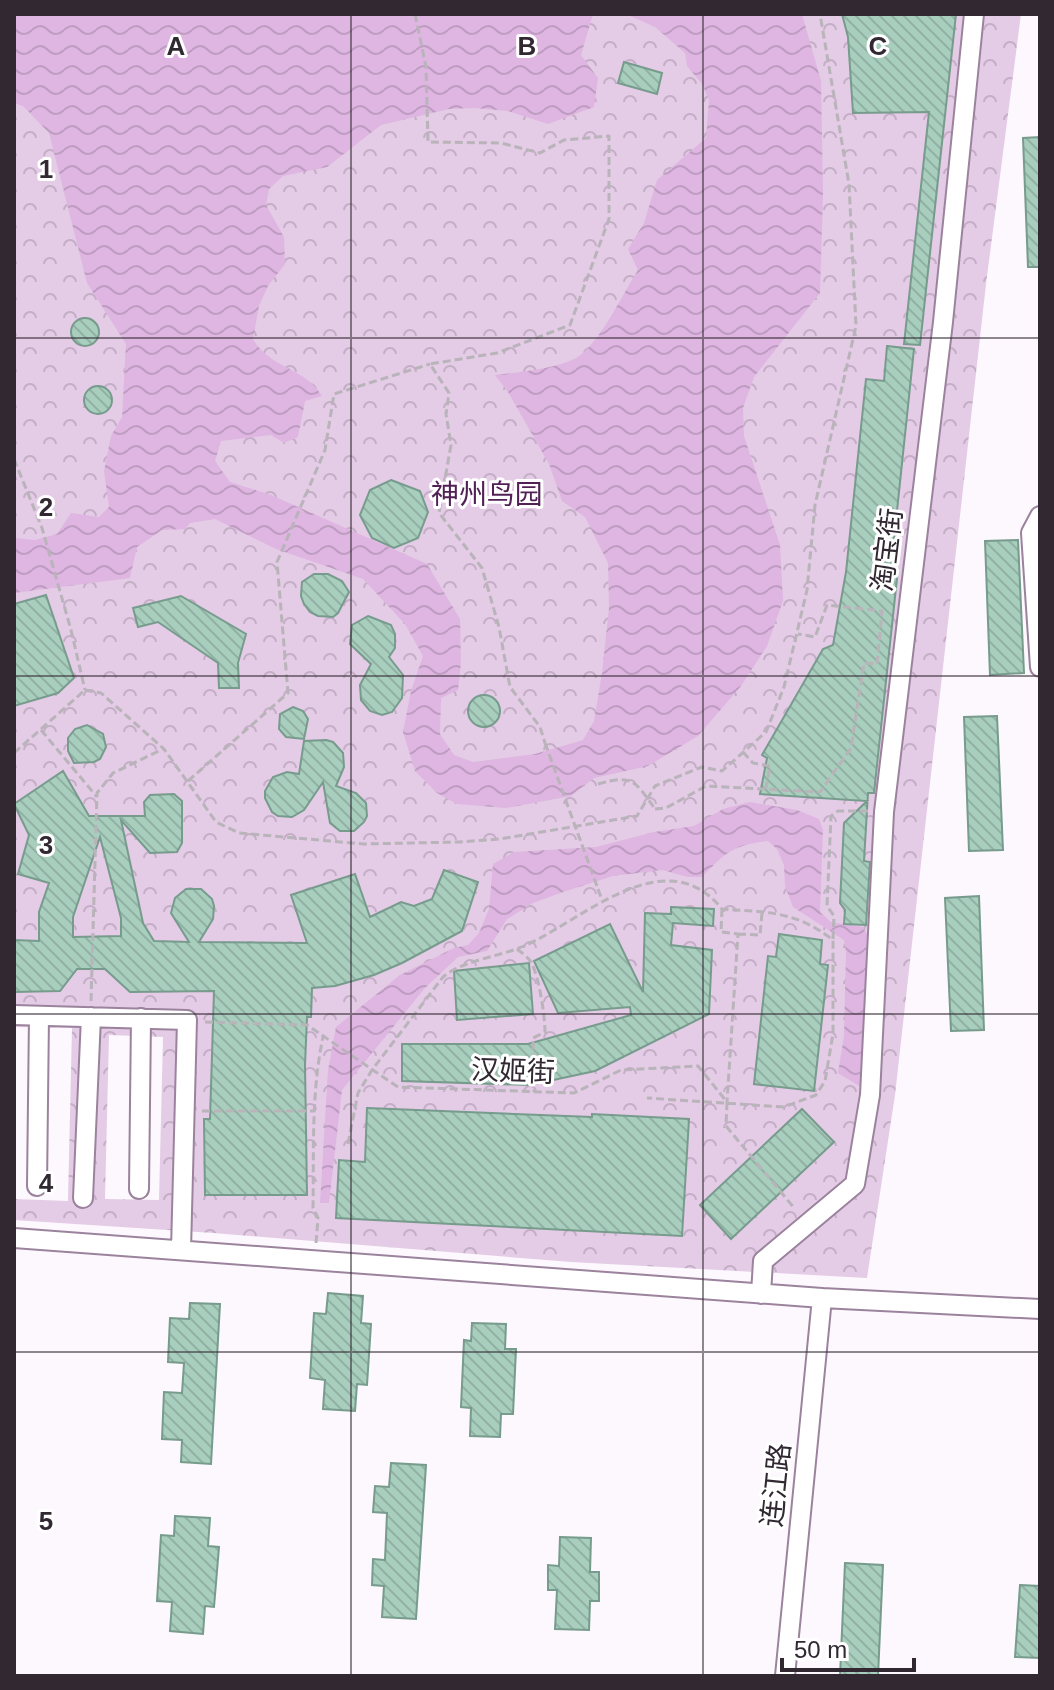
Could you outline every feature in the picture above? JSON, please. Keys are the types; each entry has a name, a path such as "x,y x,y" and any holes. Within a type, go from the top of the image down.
{"street":[{"name":"淘宝街","path":"761,1294 763,1261 855,1184 870,1095 884,812 943,322 974,14"},
{"path":"1040,516 1031,533 1040,667"},
{"path":"14,1015 187,1020 181,1250"},
{"path":"37,1186 39,1016"},
{"path":"83,1198 91,1017"},
{"path":"139,1189 141,1018"},
{"path":"14,1238 761,1294 1040,1309"},
{"name":"连江路","path":"785,1676 822,1298"}],"path":[{"path":"187,782 288,693 277,562 325,450 334,394 430,364 497,353 570,325 609,219 609,136 564,140 540,153 501,143 428,142 426,67 415,14"},
{"path":"85,690 101,693 164,749 216,822 239,833 364,844 500,839 637,816 655,786 702,767 722,771 766,732 784,687 807,590 815,505 856,326 849,184 820,14"},
{"path":"430,364 449,393 446,414 451,445 439,513 482,568 499,627 510,687 540,727 602,900"},
{"path":"14,459 42,528 85,690"},
{"path":"598,784 621,778 636,782 655,809 666,808 706,786 820,792 851,748 864,663 877,664 882,611 827,605 815,637 796,634"},
{"path":"14,753 85,690"},
{"path":"41,730 97,797"},
{"path":"91,1017 97,797 113,773 164,749"},
{"path":"743,752 753,763 770,766 766,788"},
{"path":"647,1098 784,1107 816,1095 825,1081 833,1034 834,916 827,906 831,816 838,811 884,812"},
{"path":"348,1144 358,1093 372,1070 443,977 458,967 517,949 602,900 651,881 692,884 713,897 722,909 721,932 760,935 762,912"},
{"path":"722,909 793,917 815,926 833,940"},
{"path":"738,934 726,1126 808,1225"},
{"path":"517,949 531,960 540,1002 545,1011 545,1032 533,1038 534,1092"},
{"path":"186,1032 207,1021 307,1025 323,1037 316,1070 314,1111 313,1208 318,1218 314,1261"},
{"name":"汉姬街","path":"323,1037 398,1087 574,1093 621,1070 698,1066 727,1102"},
{"path":"185,1111 314,1111"}],"green space":[{"name":"神州鸟园","path":"14,14 1021,14 986,284 895,1095 867,1278 571,1262 14,1220 14,1199 68,1201 72,1028 14,1027","holes":["109,1035 163,1037 159,1200 105,1199"]}],"water":[{"path":"18,14 593,14 581,55 598,78 594,107 548,124 508,111 475,108 449,109 381,125 327,167 283,176 269,189 266,205 284,237 285,264 268,286 259,306 253,339 268,356 307,379 322,396 305,401 298,437 284,443 271,435 221,441 215,461 230,482 271,495 427,564 460,619 458,690 441,698 440,734 454,755 473,762 535,754 583,740 594,721 609,608 608,563 585,517 562,501 549,464 495,375 558,365 585,351 610,318 638,270 628,249 644,223 657,180 706,138 709,100 702,84 687,66 685,53 655,27 626,14 802,14 821,81 823,195 820,293 754,377 743,408 744,436 780,545 783,601 767,646 741,686 698,736 648,766 594,778 571,796 506,808 457,804 437,793 415,771 403,732 411,691 423,656 405,624 363,579 276,549 215,519 190,523 185,529 162,530 137,547 130,578 14,593 14,538 35,540 57,534 71,513 99,517 109,507 104,471 111,436 122,417 126,344 87,283 49,133 23,106 14,103 14,20"},
{"path":"750,802 797,810 819,819 823,830 820,912 831,922 863,927 868,936 864,1089 838,1073 844,1036 844,940 793,907 785,886 784,865 777,849 768,841 746,845 731,851 702,877 688,877 662,870 613,876 533,903 507,919 487,951 458,957 424,989 342,1090 329,1203 320,1203 328,1070 336,1027 400,975 454,948 468,945 479,933 489,909 493,864 514,852 596,847 654,832 694,826 723,809"}],"building":[{"path":"842,14 956,14 920,345 904,344 929,112 853,113 848,37"},
{"path":"624,62 662,73 657,94 618,83"},
{"path":"1040,137 1040,267 1028,267 1023,138"},
{"path":"85,318 95,322 99,332 95,342 85,346 75,342 71,332 75,322"},
{"path":"887,346 914,349 891,568 898,569 874,793 868,793 864,861 870,862 866,925 844,924 845,910 840,903 844,823 867,801 760,794 767,758 762,755 823,649 833,645 846,572 866,379 884,381"},
{"path":"98,386 108,390 112,400 108,410 98,414 88,410 84,400 88,390"},
{"path":"391,480 420,491 428,512 418,538 394,548 372,538 360,515 370,490"},
{"path":"1018,540 1024,673 990,675 985,541"},
{"path":"314,574 328,574 342,581 349,592 333,617 318,616 304,604 302,582"},
{"path":"46,595 74,678 58,693 14,706 14,604"},
{"path":"181,596 246,634 238,663 239,688 219,688 218,663 158,622 138,627 133,608"},
{"path":"368,616 391,625 395,648 389,657 403,675 402,698 392,712 382,715 370,711 361,700 360,685 371,664 350,644 352,625"},
{"path":"484,695 496,699 500,711 496,723 484,727 472,723 468,711 472,699"},
{"path":"293,707 303,711 308,719 304,739 286,737 279,729 280,714"},
{"path":"997,716 1003,850 969,851 964,717"},
{"path":"87,725 103,734 106,747 100,759 94,762 74,763 68,751 68,738 75,729"},
{"path":"304,741 333,742 343,753 344,767 336,786 356,793 366,803 367,816 354,831 340,831 330,823 323,782 304,810 292,817 278,816 272,812 265,798 265,791 273,777 287,772 299,774"},
{"path":"63,771 89,816 145,816 144,802 150,795 174,794 182,801 182,843 177,852 150,853 121,820 143,923 154,941 189,942 171,913 175,898 186,889 201,889 212,899 214,906 213,919 199,942 307,943 291,895 355,874 370,917 401,902 414,906 432,899 444,870 478,882 462,931 374,975 335,986 312,988 305,1065 307,1195 205,1195 204,1119 210,1119 214,991 130,992 105,969 77,969 60,991 14,992 14,940 39,941 39,912 49,883 18,874 29,835 14,804","holes":["100,837 121,918 121,936 73,937 73,917"]},
{"path":"979,896 984,1030 951,1031 945,898"},
{"path":"671,907 714,909 713,926 673,923 671,945 712,950 709,1014 595,1071 530,1085 402,1081 402,1044 528,1044 631,1015 630,1007 558,1013 534,961 610,924 643,992 645,913 671,914"},
{"path":"779,934 822,940 820,964 828,965 814,1091 754,1084 768,956 776,957"},
{"path":"529,963 533,1014 457,1020 454,971"},
{"path":"367,1108 689,1119 682,1236 336,1218 339,1160 365,1162"},
{"path":"802,1109 834,1142 731,1239 700,1205"},
{"path":"328,1293 363,1296 361,1323 371,1324 367,1385 357,1384 355,1411 323,1409 325,1380 310,1378 314,1313 326,1314"},
{"path":"190,1303 220,1304 211,1464 181,1462 182,1440 162,1439 164,1392 182,1393 184,1363 168,1362 170,1318 189,1319"},
{"path":"472,1323 506,1324 505,1349 516,1349 513,1414 501,1414 500,1437 470,1436 471,1408 461,1407 464,1340 471,1341"},
{"path":"391,1463 426,1465 416,1619 382,1617 384,1586 372,1585 373,1559 385,1560 387,1513 373,1512 375,1486 389,1487"},
{"path":"175,1516 210,1518 208,1546 219,1547 214,1607 205,1606 203,1634 170,1631 172,1602 157,1601 161,1535 174,1536"},
{"path":"560,1537 591,1538 590,1572 599,1572 599,1601 590,1601 589,1630 555,1629 557,1590 548,1590 548,1565 559,1566"},
{"path":"845,1563 883,1565 878,1676 840,1676"},
{"path":"1020,1585 1040,1586 1040,1658 1015,1657"}]}
